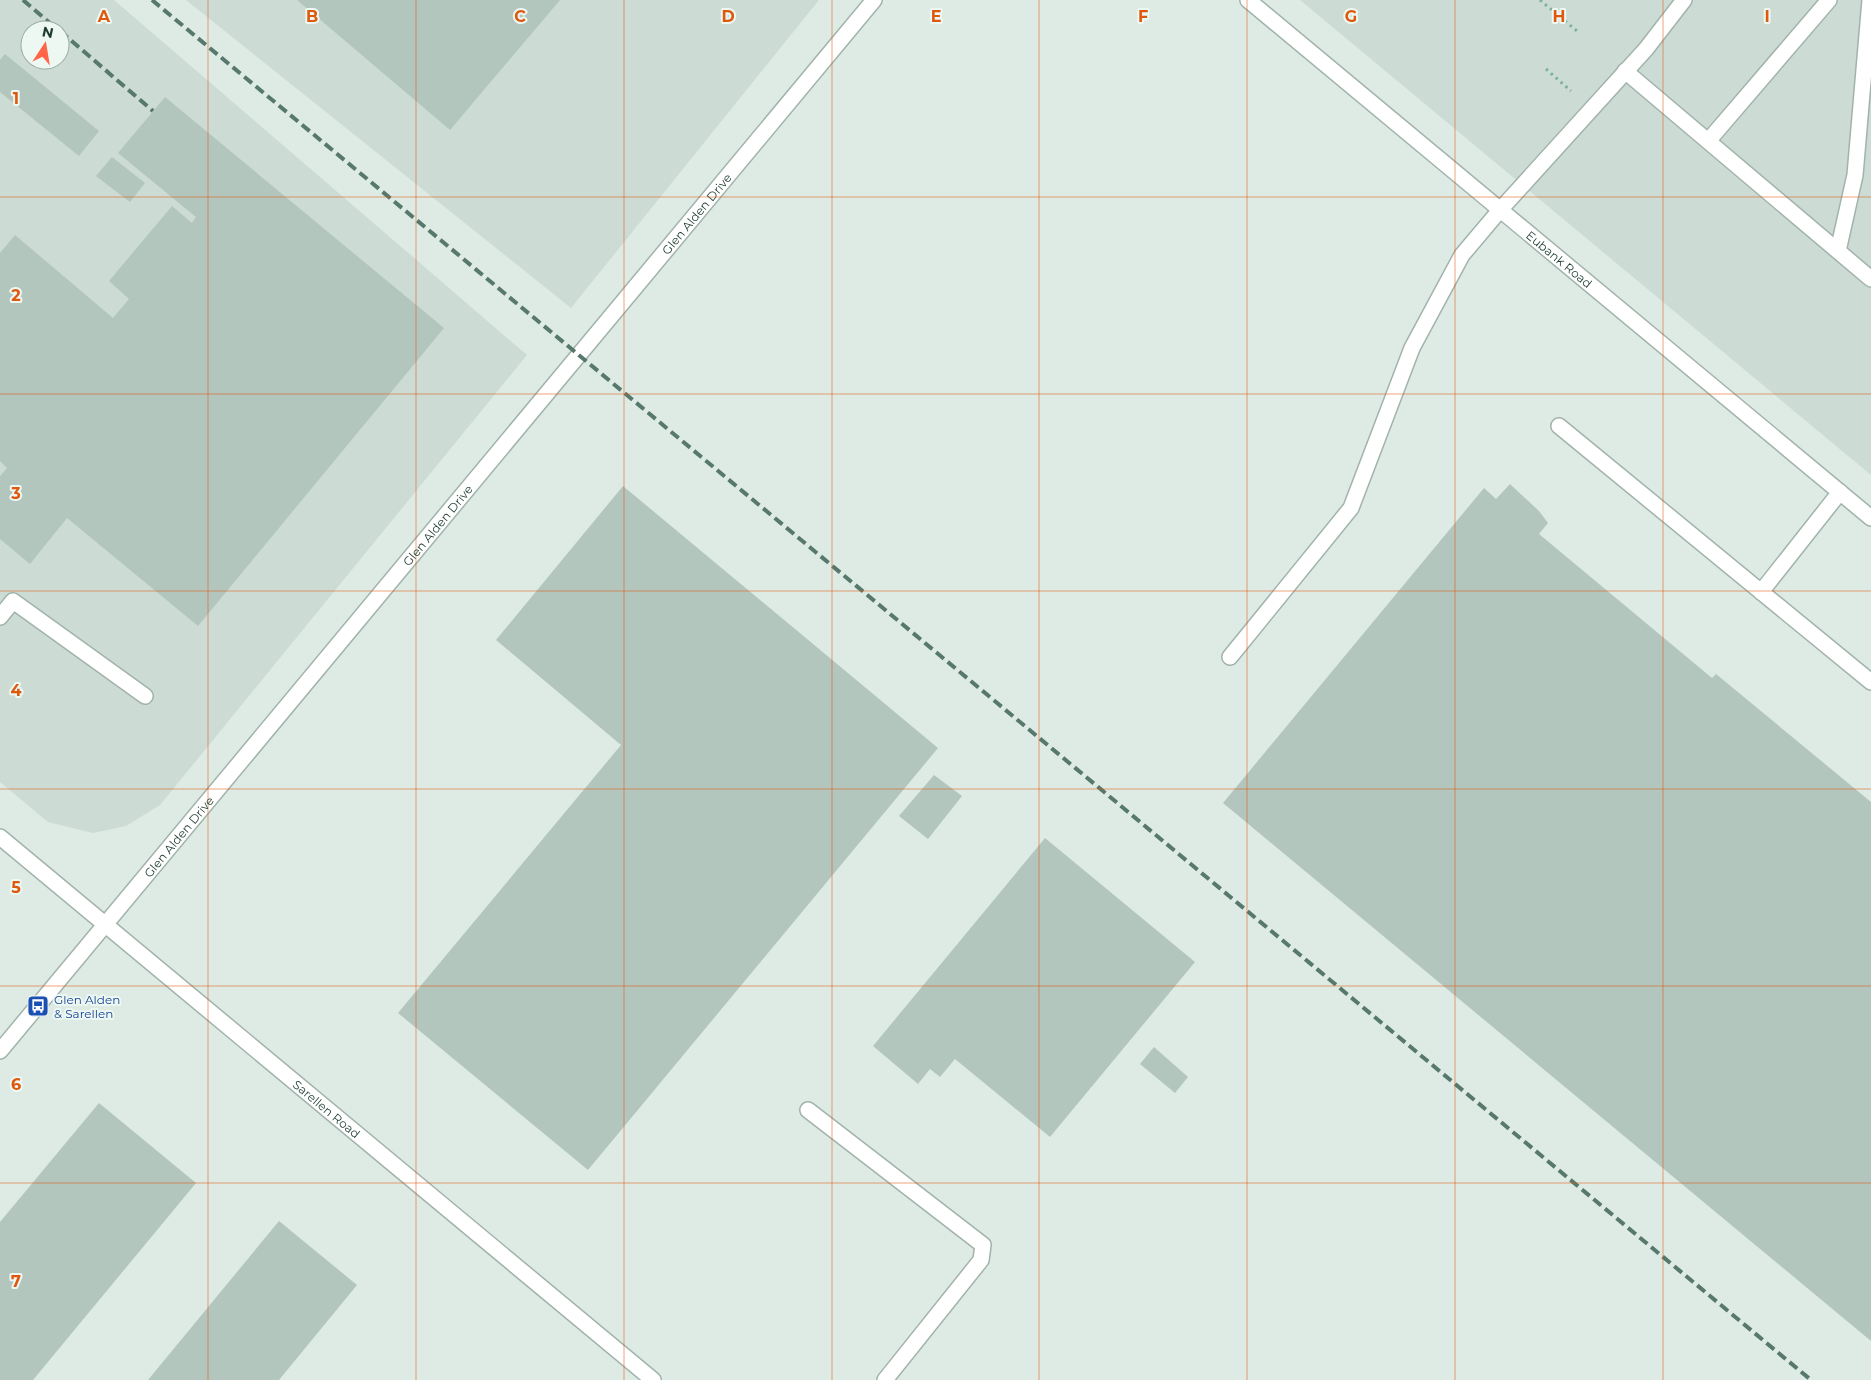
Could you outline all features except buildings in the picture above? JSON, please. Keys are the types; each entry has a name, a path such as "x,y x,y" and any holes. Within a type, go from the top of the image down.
{"street":[{"name":"Glen Alden Drive","path":"0,1050 874,0"},
{"name":"Eubank Road","path":"1248,0 1871,518"},
{"path":"1230,657 1351,508 1412,348 1462,255 1646,48 1684,0"},
{"path":"1709,140 1829,0"},
{"path":"1838,251 1855,175 1870,0"},
{"path":"1625,71 1709,140 1871,279"},
{"path":"1559,426 1871,682"},
{"path":"1761,592 1840,492"},
{"path":"0,617 13,601 145,696"},
{"name":"Sarellen Road","path":"0,837 653,1380"},
{"path":"808,1110 983,1245 981,1260 885,1380"}],"path":[{"path":"1540,0 1577,31"},
{"path":"1546,68 1591,109"}],"shaded area":[{"path":"0,0 114,0 527,355 160,805 126,826 93,833 48,822 0,782"},
{"path":"186,0 819,0 571,308"},
{"path":"1300,0 1871,0 1871,475"}],"railway":[{"path":"23,0 46,20"},
{"path":"152,0 1811,1380"},
{"path":"70,40 153,111"}],"place":[{"name":"Glen Alden & Sarellen","path":"38,1006"}]}
